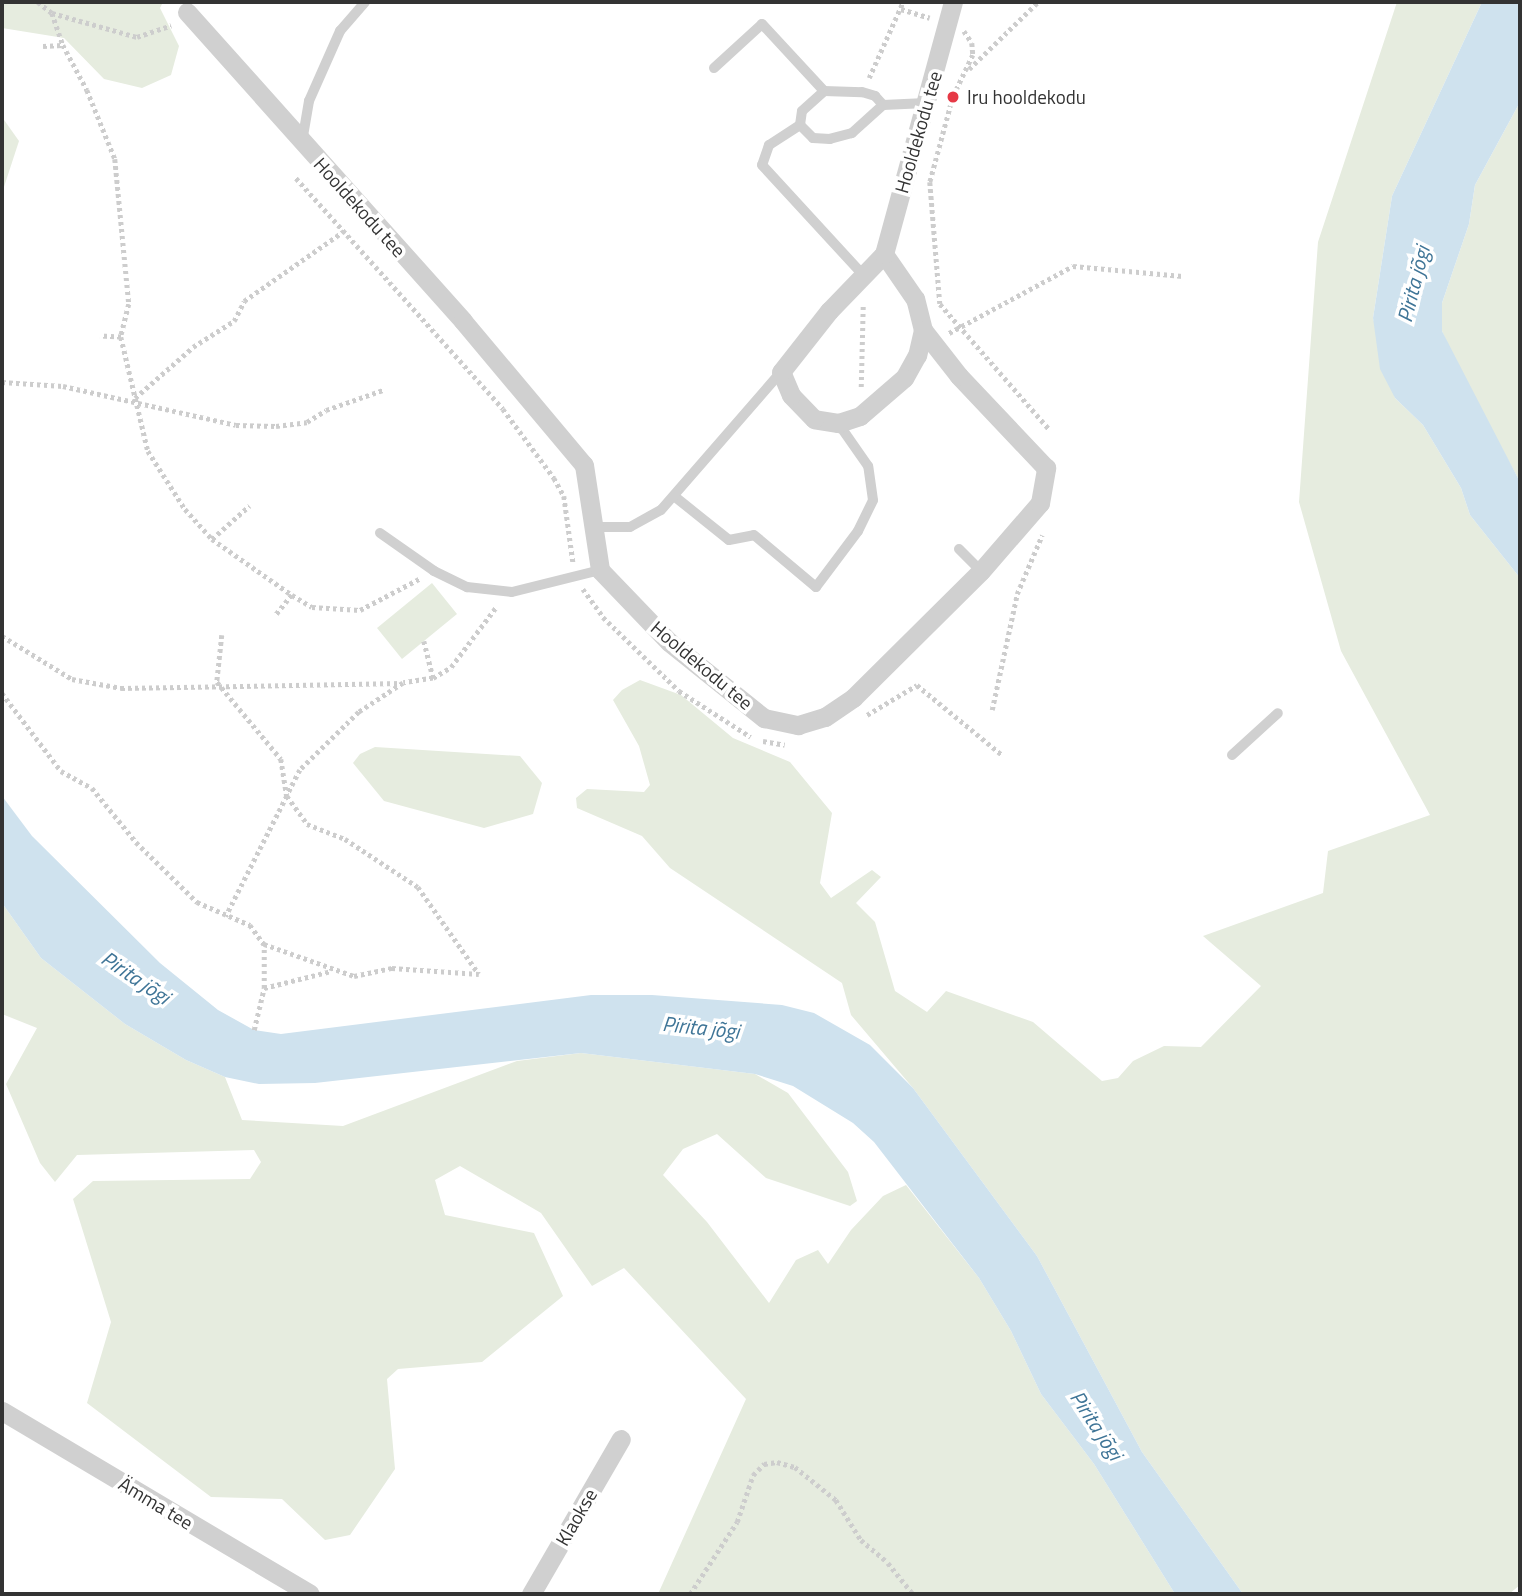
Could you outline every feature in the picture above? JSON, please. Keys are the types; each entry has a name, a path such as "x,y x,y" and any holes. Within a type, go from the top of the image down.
{"street":[{"name":"Hooldekodu tee","path":"187,12 463,321 584,465 600,570 669,642 764,718 798,724 825,716 853,698 981,571 1040,503 1046,468 959,376 923,330 915,299 884,254 953,2"},
{"path":"884,254 781,372 791,395 814,419 838,423 860,416 904,378 917,355 923,330"},
{"name":"Ämma tee","path":"2,1410 310,1594"},
{"name":"Klaokse","path":"531,1594 621,1439"}],"lane":[{"path":"302,142 309,102 340,31 365,2"},
{"path":"714,68 762,24 824,91"},
{"path":"864,276 762,165 769,145 800,125 802,111 824,91 862,92 875,96 883,106"},
{"path":"800,125 813,138 830,139 852,132 883,106 927,103"},
{"path":"593,527 630,527 662,510 781,372"},
{"path":"674,496 729,540 754,534 816,587 858,531 873,500 868,466 838,423"},
{"path":"380,533 434,571 467,587 512,592 600,570"},
{"path":"959,549 981,571"},
{"path":"1232,755 1278,713"}],"path":[{"path":"38,2 52,13 137,37 163,31 187,12"},
{"path":"862,92 903,2"},
{"path":"1038,2 968,69 953,96 930,182 940,304 1050,430"},
{"path":"901,9 948,23 967,33 972,43 968,69"},
{"path":"52,13 63,45 88,90 115,159 126,230 129,304 121,337 148,451 184,509 212,539 292,596 312,607 360,610 434,571"},
{"path":"43,46 63,45"},
{"path":"134,399 193,347 234,321 244,301 344,231"},
{"path":"923,330 949,334 1073,266 1183,276"},
{"path":"860,416 864,276"},
{"path":"100,336 121,337"},
{"path":"2,382 63,386 134,399 236,425 276,426 307,422 326,410 383,390"},
{"path":"212,539 249,506"},
{"path":"992,710 1017,594 1048,522"},
{"path":"2,636 72,679 121,688 403,683 433,678 451,667 485,617 512,592"},
{"path":"275,617 292,596"},
{"path":"2,693 61,771 92,788 135,842 197,902 250,925 264,944 354,976 392,968 479,974 418,887 345,839 307,824 287,796 281,759 217,682 222,635"},
{"path":"424,642 433,678"},
{"path":"226,916 300,770 359,712 403,683"},
{"path":"254,1030 264,988 264,944"},
{"path":"264,988 334,970"},
{"path":"691,1594 737,1522 753,1475 764,1464 777,1462 795,1467 836,1500 861,1540 888,1563 913,1594"}],"shaded area":[{"path":"2,2 163,2 160,8 179,46 171,75 142,88 104,79 64,38 2,28"},
{"path":"1397,2 1482,2 1392,196 1373,318 1395,398 1423,425 1461,488 1470,515 1520,578 1520,1585 1509,1594 1243,1594 1142,1452 1037,1256 913,1088 851,1015 842,983 670,868 642,836 577,808 576,798 587,789 644,792 650,785 639,746 613,700 622,690 640,680 681,695 733,738 790,762 832,813 820,883 831,898 872,870 881,877 856,903 875,922 895,991 927,1012 946,991 1033,1022 1102,1081 1118,1078 1133,1061 1164,1046 1201,1047 1261,986 1203,936 1323,893 1328,851 1430,815 1341,651 1299,502 1318,242"},
{"path":"1520,102 1520,482 1457,365 1442,331 1442,303 1469,224 1475,185"},
{"path":"2,117 19,141 2,193"},
{"path":"432,583 457,614 402,659 377,628"},
{"path":"375,747 520,756 542,783 533,814 484,828 384,801 353,763 360,754"},
{"path":"2,903 41,958 125,1024 186,1060 225,1077 242,1120 343,1126 517,1061 581,1053 755,1074 788,1093 848,1172 857,1201 850,1206 766,1178 717,1134 683,1149 663,1175 707,1222 769,1303 796,1260 818,1250 828,1264 851,1230 883,1196 906,1185 979,1278 1011,1331 1041,1394 1094,1464 1175,1594 658,1594 746,1399 624,1268 592,1286 541,1213 460,1166 435,1180 445,1215 534,1233 563,1296 482,1362 398,1369 387,1379 395,1469 350,1535 325,1540 282,1499 211,1497 87,1403 111,1322 73,1199 93,1181 250,1179 261,1162 254,1150 77,1155 55,1182 40,1163 6,1084 37,1028 2,1014"}],"water":[{"name":"Pirita jõgi","path":"1482,2 1520,2 1520,102 1475,185 1469,224 1442,303 1442,331 1520,482 1520,578 1470,515 1461,488 1423,425 1395,398 1380,369 1373,318 1392,196"},
{"name":"Pirita jõgi","path":"2,796 32,836 160,963 218,1010 254,1030 281,1034 591,995 652,995 782,1005 814,1013 870,1045 913,1088 1037,1256 1142,1452 1243,1594 1175,1594 1094,1464 1041,1394 1011,1331 979,1278 874,1142 853,1123 793,1086 755,1074 581,1053 315,1083 259,1084 225,1077 186,1060 125,1024 41,958 2,903"}],"place":[{"name":"Iru hooldekodu","path":"953,97"}]}
